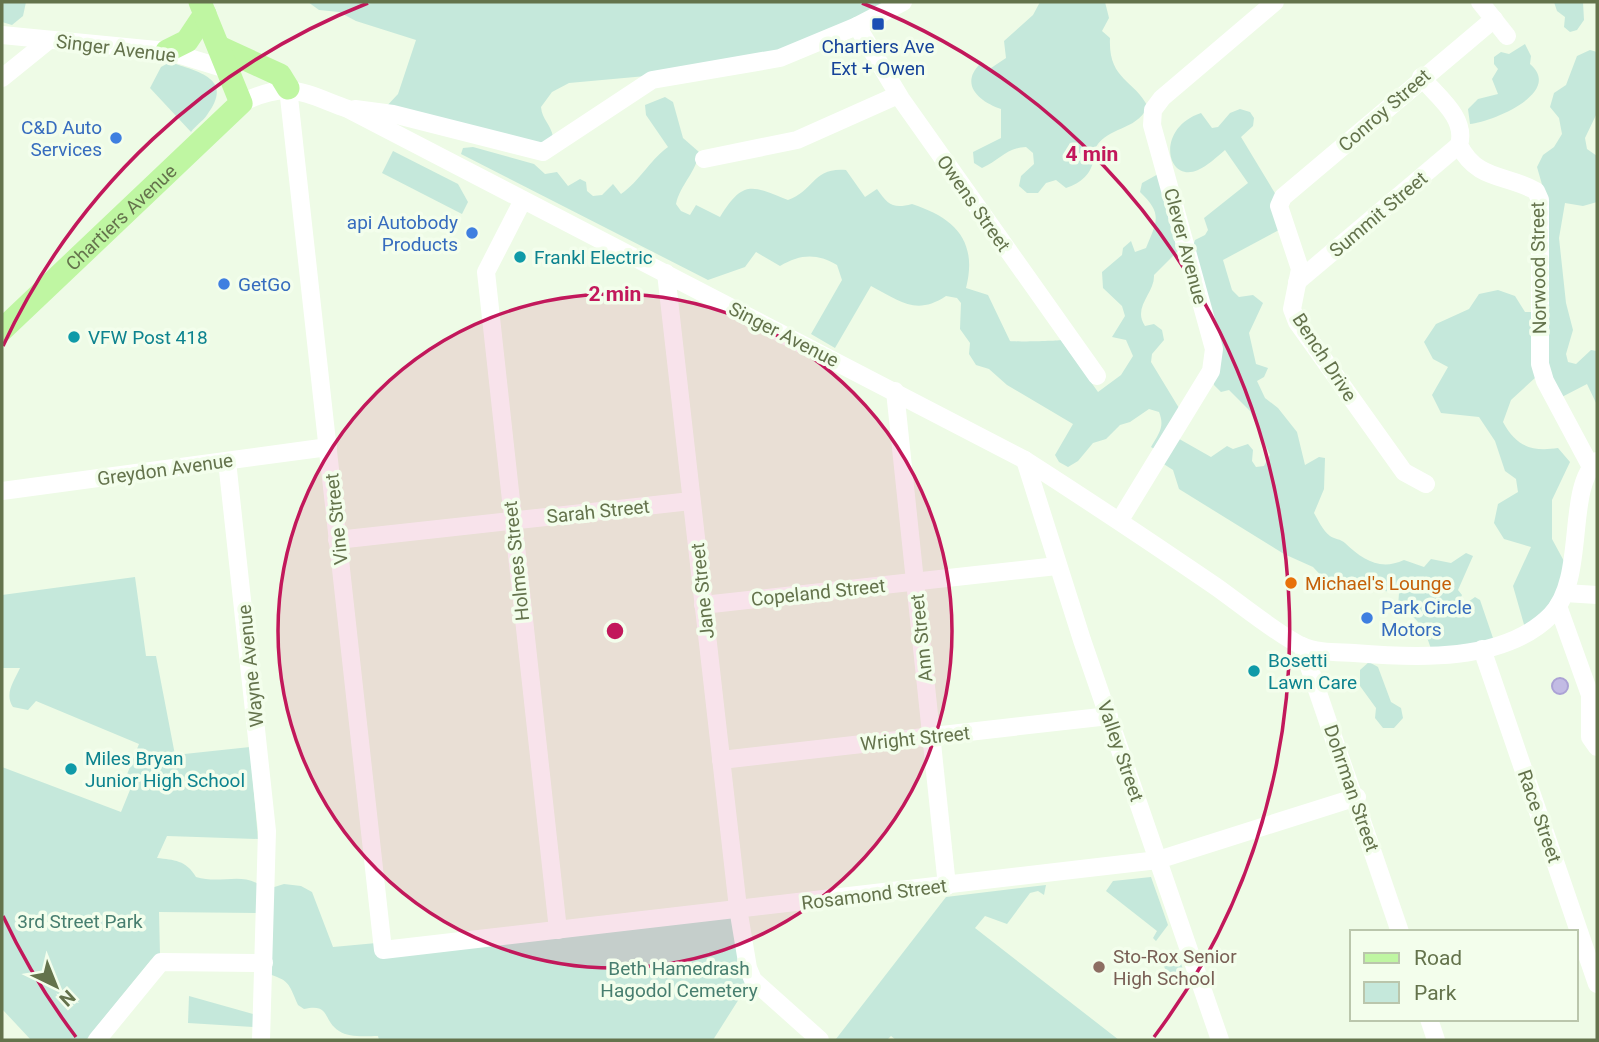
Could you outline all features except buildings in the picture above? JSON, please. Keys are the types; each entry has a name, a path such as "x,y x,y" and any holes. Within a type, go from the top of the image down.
{"main road":[{"path":"202,7 241,103"},
{"path":"167,51 187,41 202,7"},
{"path":"219,47 280,75 288,88"},
{"name":"Chartiers Avenue","path":"2,330 241,103"}],"street":[{"path":"348,109 393,114 543,152 652,80 780,58 857,26 903,2"},
{"name":"Clever Avenue","path":"1120,520 1211,371 1214,349 1153,125 1153,110 1275,2"},
{"path":"1480,2 1507,36"},
{"name":"Conroy Street","path":"1279,206 1283,197 1421,77 1494,19"},
{"name":"Owens Street","path":"857,26 898,95 1097,376"},
{"name":"Singer Avenue","path":"2,35 167,51 229,70"},
{"path":"2,78 49,40"},
{"name":"Norwood Street","path":"1421,77 1459,122 1462,134 1459,145 1464,156 1479,170 1497,179 1527,186 1536,191 1541,200 1540,365 1545,381 1594,464"},
{"path":"241,103 266,91 288,88"},
{"name":"Singer Avenue","path":"288,88 348,109 1025,460 1120,520 1302,646"},
{"name":"Vine Street","path":"288,88 383,950"},
{"path":"704,159 797,140 898,95"},
{"name":"Summit Street","path":"1297,282 1459,145"},
{"name":"Holmes Street","path":"523,201 486,272 558,930"},
{"name":"Bench Drive","path":"1279,206 1300,270 1292,309 1297,322 1404,472 1426,484"},
{"name":"Jane Street","path":"666,274 738,908 748,968 753,980 816,1039"},
{"name":"Ann Street","path":"895,391 947,886"},
{"name":"Greydon Avenue","path":"2,491 328,447"},
{"name":"Valley Street","path":"1025,460 1057,566 1220,1040"},
{"name":"Wayne Avenue","path":"227,461 266,812 261,1040"},
{"path":"1302,646 1393,656 1482,649 1523,636 1544,622 1561,600 1582,495 1594,464"},
{"name":"Sarah Street","path":"337,540 691,501"},
{"name":"Copeland Street","path":"703,605 1057,566"},
{"path":"1561,600 1597,595"},
{"path":"1561,600 1590,695 1590,737 1597,747"},
{"name":"Dohrman Street","path":"1302,646 1357,797 1399,930"},
{"name":"Race Street","path":"1482,649 1597,984"},
{"name":"Wright Street","path":"721,760 1109,716"},
{"name":"Rosamond Street","path":"383,950 1158,860 1357,797"},
{"path":"97,1040 161,962 264,963"},
{"path":"1430,1021 1436,1040"}],"green space":[{"path":"2,2 26,2 23,16 12,25 2,22"},
{"path":"308,2 895,2 783,51 646,76 569,83 552,92 541,107 553,137 540,145 384,109 398,94 416,40 356,21 339,12 319,10"},
{"path":"1040,2 1105,2 1109,18 1102,31 1110,38 1113,63 1148,107 1136,121 1101,140 1095,150 1091,168 1081,180 1066,188 1056,180 1046,183 1038,193 1027,193 1019,186 1021,176 1034,164 1033,153 1026,147 1008,152 982,168 974,163 973,152 1001,138 1001,109 986,102 975,92 971,79 980,64 991,68 1006,58 1004,41 1033,15"},
{"path":"1554,2 1583,2 1584,20 1577,30 1570,32 1564,27 1565,17 1557,11"},
{"path":"1525,44 1531,56 1530,64 1538,75 1538,85 1521,104 1493,118 1470,124 1468,109 1478,99 1498,94 1492,79 1498,69 1494,64 1494,57 1501,52 1509,54"},
{"path":"1590,50 1597,52 1597,113 1585,138 1587,149 1597,156 1597,202 1583,206 1565,203 1559,238 1566,303 1573,330 1566,354 1568,362 1576,364 1591,350 1597,351 1597,405 1587,384 1558,399 1536,377 1511,400 1503,422 1513,437 1525,446 1558,448 1570,462 1552,500 1552,539 1565,563 1561,591 1545,614 1525,628 1513,586 1531,547 1504,539 1494,523 1498,504 1518,492 1516,479 1505,471 1495,441 1479,417 1441,413 1432,395 1448,367 1433,359 1424,342 1436,324 1469,309 1479,294 1498,290 1515,296 1525,312 1546,312 1543,188 1537,167 1543,155 1554,147 1562,134 1559,118 1550,107 1554,93 1566,85 1577,56"},
{"path":"170,62 201,73 215,85 215,103 191,132 150,88 161,67"},
{"path":"665,97 673,102 683,138 699,152 678,197 676,204 681,211 690,215 696,205 720,217 742,191 756,189 788,200 827,172 846,170 865,197 877,189 884,199 892,204 912,204 951,224 966,244 969,271 966,288 988,295 1010,341 1061,340 1098,392 1121,375 1133,356 1126,340 1112,337 1125,316 1122,306 1103,288 1102,272 1122,255 1123,248 1131,241 1135,252 1146,248 1156,218 1152,206 1140,192 1142,183 1160,173 1171,206 1170,223 1180,249 1154,275 1141,313 1145,326 1154,324 1162,330 1164,340 1152,354 1151,362 1182,413 1159,452 1151,447 1160,430 1161,417 1159,412 1149,409 1130,422 1120,425 1106,439 1093,443 1078,461 1068,467 1059,462 1055,455 1073,424 1007,385 989,369 976,365 969,354 970,343 960,329 961,303 957,298 946,296 917,306 900,301 871,286 835,348 811,334 842,280 837,265 830,261 808,256 780,266 756,252 745,267 708,280 461,154 463,148 473,147 534,164 545,174 557,172 568,186 580,179 586,182 587,191 593,196 602,195 613,184 621,194 668,147 646,115 645,105"},
{"path":"1240,109 1250,112 1254,118 1253,126 1241,137 1276,195 1279,230 1223,260 1232,290 1239,297 1253,295 1263,303 1249,333 1256,364 1268,368 1264,377 1257,381 1265,398 1278,408 1297,432 1305,465 1319,457 1325,458 1324,489 1314,513 1330,536 1372,562 1387,564 1404,560 1424,567 1431,559 1451,563 1466,553 1473,556 1458,590 1462,595 1459,602 1468,602 1475,597 1480,600 1494,641 1431,649 1419,624 1398,607 1399,593 1328,583 1313,567 1284,554 1179,489 1173,470 1159,461 1174,436 1211,457 1227,446 1233,449 1248,444 1253,450 1252,461 1256,467 1264,466 1270,455 1250,411 1229,390 1221,392 1214,385 1191,252 1195,240 1205,235 1208,230 1204,218 1248,183 1225,150 1198,170 1187,172 1178,169 1170,152 1171,141 1186,120 1201,113 1212,128 1218,127 1230,113"},
{"path":"393,151 458,184 468,202 462,214 382,173"},
{"name":"3rd Street Park","path":"135,577 146,656 156,656 175,755 250,747 258,839 167,836 157,858 184,864 196,877 215,880 240,879 256,883 264,888 264,913 159,912 160,955 151,960 86,1040 31,1040 2,1009 2,767 121,812 132,785 124,782 139,744 36,701 28,710 13,707 9,697 20,668 2,668 2,595"},
{"path":"1369,662 1378,667 1391,702 1401,708 1403,718 1394,728 1383,728 1375,718 1376,708 1360,686 1360,670"},
{"path":"1151,877 1168,925 1156,941 1153,938 1157,931 1106,891 1113,881"},
{"name":"Beth Hamedrash Hagodol Cemetery","path":"284,884 301,886 312,892 333,947 736,910 751,980 713,1040 379,1040 378,1036 348,1035 334,1027 322,1010 304,1009 298,1005 287,983 266,973 268,889"},
{"path":"1046,885 1044,895 1038,891 1030,893 1007,924 985,916 975,928 1119,1040 896,1040 891,1036 887,1040 836,1039 946,897"},
{"path":"1178,955 1186,978 1170,984 1162,960"},
{"path":"189,996 253,1014 253,1027 188,1023"}],"shaded area":[{"path":"1560,678 1566,680 1566,692 1560,694 1554,692 1552,686 1554,680"}],"place":[{"name":"Chartiers Ave Ext + Owen","path":"878,24"},
{"name":"C&D Auto Services","path":"116,138"},
{"name":"api Autobody Products","path":"472,233"},
{"name":"Frankl Electric","path":"520,257"},
{"name":"GetGo","path":"224,284"},
{"name":"VFW Post 418","path":"74,337"},
{"name":"Michael's Lounge","path":"1291,583"},
{"name":"Park Circle Motors","path":"1367,618"},
{"name":"Bosetti Lawn Care","path":"1254,671"},
{"name":"Miles Bryan Junior High School","path":"71,769"},
{"name":"Sto-Rox Senior High School","path":"1099,967"}]}
